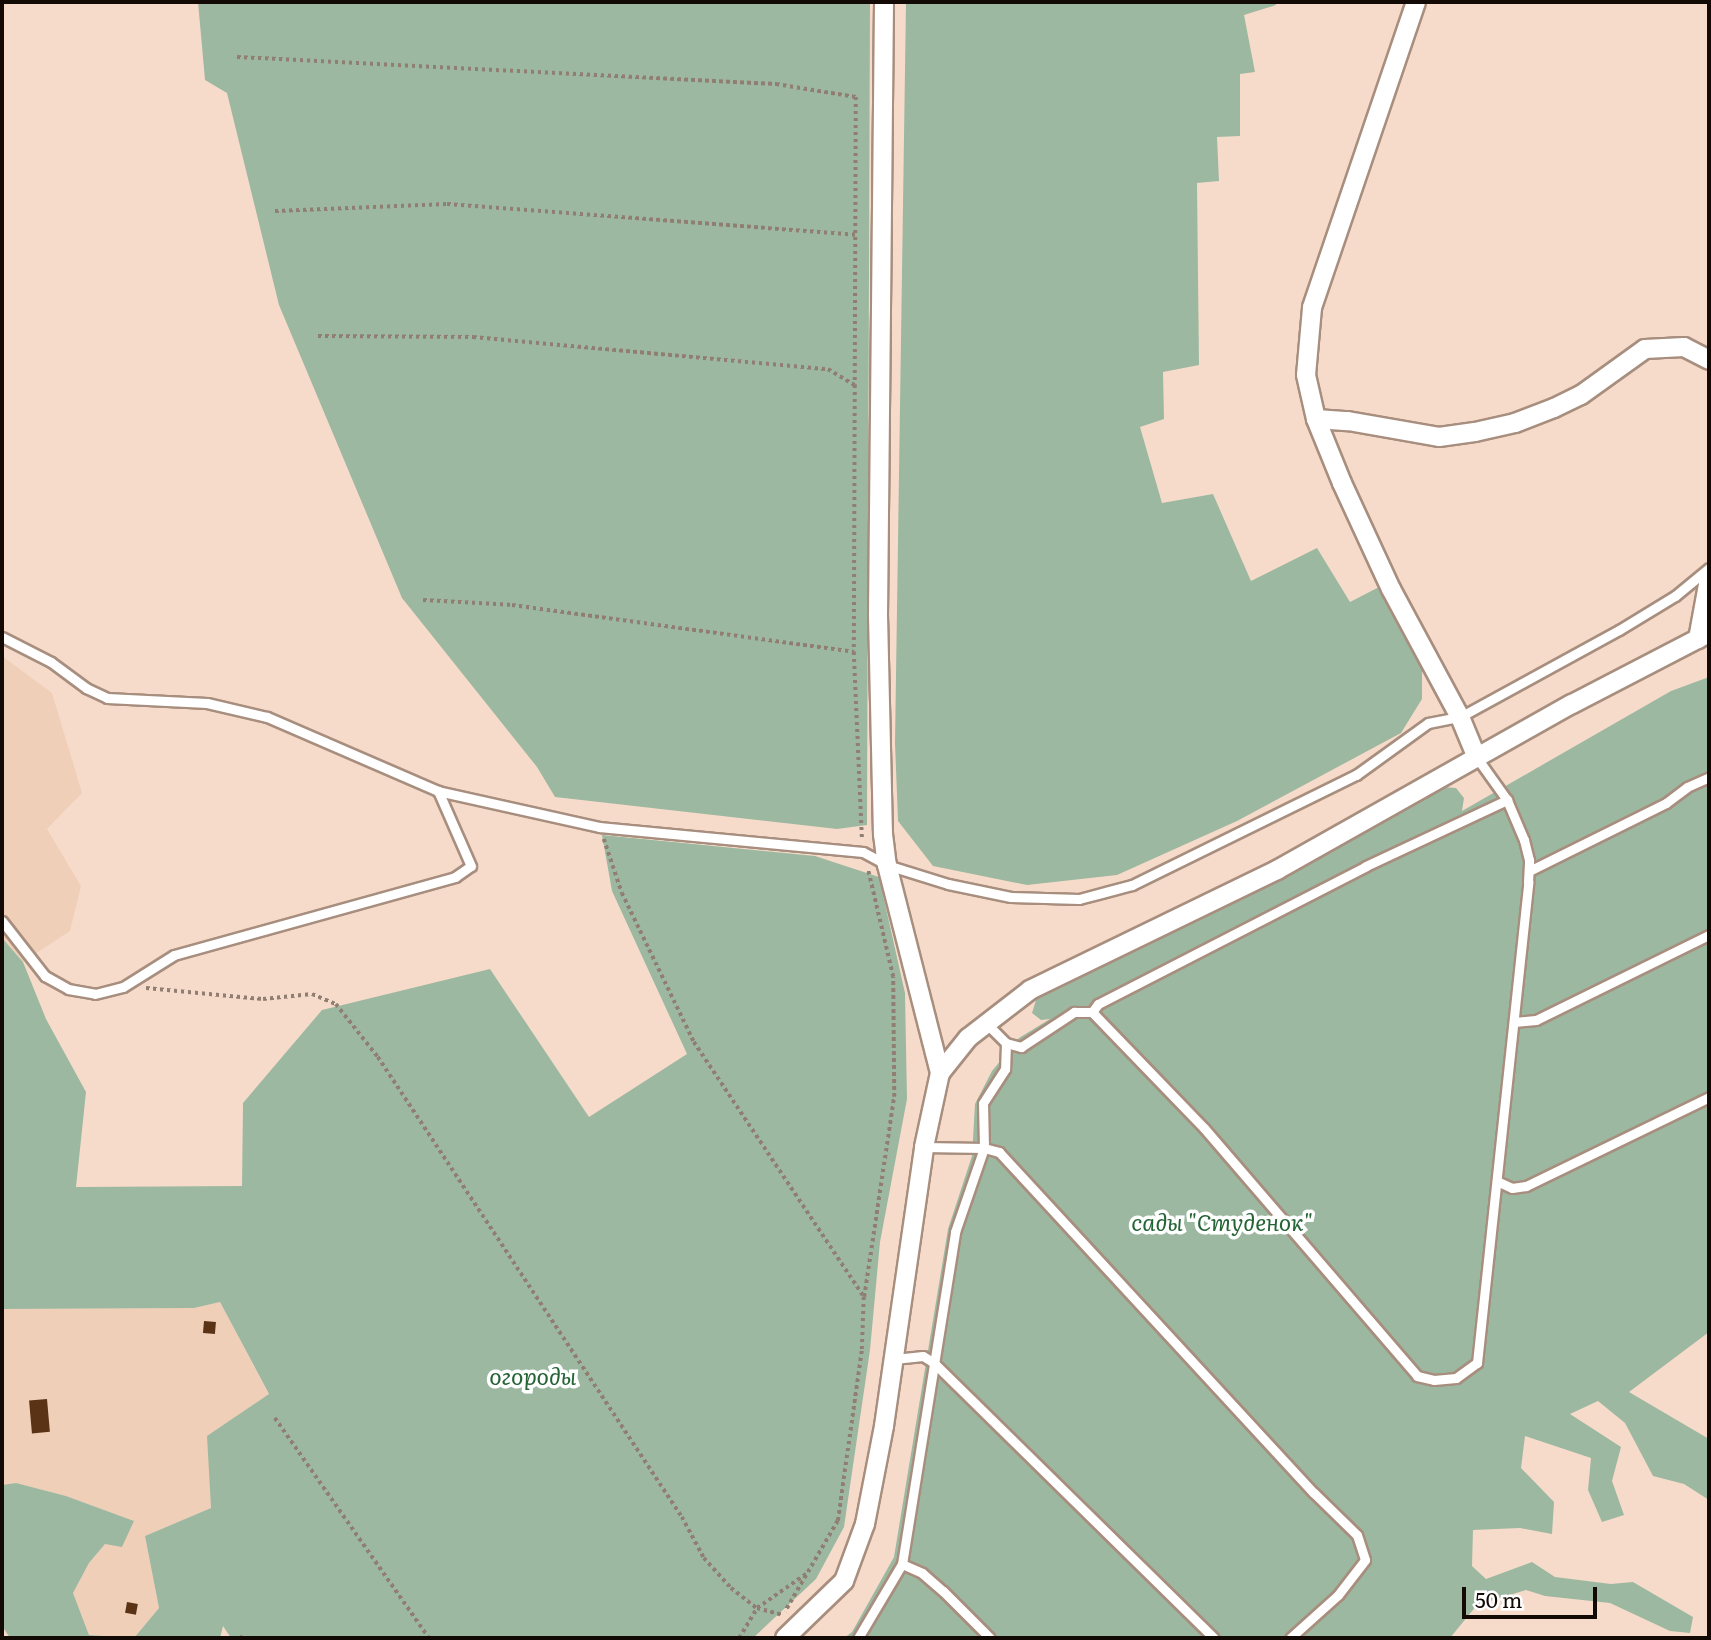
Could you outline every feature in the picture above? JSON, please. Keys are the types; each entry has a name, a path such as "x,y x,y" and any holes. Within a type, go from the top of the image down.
{"street":[{"path":"884,2 878,725 887,865 940,1073"},
{"path":"1416,2 1312,308 1306,375 1316,419 1391,589 1460,717 1477,758"},
{"path":"1316,419 1348,421 1439,437 1475,432 1515,423 1581,395 1645,349 1685,347 1709,360"},
{"path":"796,1635 844,1581 864,1524 894,1359 924,1147 940,1073 968,1038 1030,990 1277,870 1703,636 1709,579"}],"lane":[{"path":"2,637 51,662 86,688 107,698 207,703 267,717 438,791 599,827 863,852 887,865 948,884 1011,897 1079,899 1132,885 1251,829 1356,775 1427,723 1460,717 1619,630 1675,596 1709,568"},
{"path":"987,1024 1006,1043 1021,1046 1074,1012 1091,1012 1204,1128 1416,1376 1434,1380 1457,1378 1477,1363 1499,1182 1529,872 1524,840 1507,800 1477,758"},
{"path":"1529,872 1666,803 1687,787 1709,777"},
{"path":"2,920 45,976 68,989 95,995 123,987 174,955 455,877 471,866 438,791"},
{"path":"1091,1012 1098,1004 1366,866 1507,800"},
{"path":"1514,1023 1536,1020 1709,935"},
{"path":"858,1638 902,1564 955,1232 984,1148 983,1104 1006,1069 1006,1043"},
{"path":"1499,1182 1512,1188 1526,1186 1709,1097"},
{"path":"924,1147 984,1148 999,1152 1314,1493 1357,1535 1365,1560 1338,1595 1290,1638"},
{"path":"894,1359 923,1356 934,1363 1214,1638"},
{"path":"902,1564 922,1573 990,1638"}],"path":[{"path":"237,57 776,84 856,97 854,652 863,852 893,977 894,1097 864,1297 862,1351 838,1521 784,1615"},
{"path":"275,211 447,204 683,220 856,236"},
{"path":"318,335 473,337 828,369 855,385"},
{"path":"423,600 512,605 854,652"},
{"path":"599,827 622,893 694,1042 864,1297"},
{"path":"123,987 172,988 263,999 312,994 337,1004 385,1069 682,1517 705,1558 731,1588 757,1608 784,1615 796,1635"},
{"path":"275,1418 429,1638"},
{"path":"739,1638 757,1608 808,1573"}],"shaded area":[{"path":"2,656 52,693 82,793 47,829 81,886 70,931 23,962 2,938"},
{"path":"220,1302 269,1395 208,1436 211,1508 145,1536 159,1608 134,1638 89,1635 73,1593 89,1563 105,1544 134,1521 66,1496 16,1483 2,1485 2,1309 194,1308"}],"green space":[{"path":"198,2 870,2 867,825 837,829 555,797 537,767 402,598 279,305 227,93 205,80"},
{"path":"906,2 1275,2 1276,5 1244,15 1255,72 1240,74 1240,136 1217,137 1219,181 1197,183 1199,365 1163,372 1164,419 1140,427 1162,503 1213,494 1251,581 1317,548 1350,602 1381,586 1422,668 1422,699 1401,733 1237,821 1117,875 1027,885 933,866 898,821 895,743"},
{"name":"сады \"Студенок\"","path":"1709,677 1709,1332 1629,1392 1709,1439 1709,1500 1684,1484 1653,1476 1625,1423 1598,1401 1570,1414 1621,1447 1612,1481 1624,1515 1602,1522 1588,1490 1591,1458 1525,1436 1521,1468 1554,1502 1552,1534 1520,1528 1473,1530 1472,1566 1486,1579 1532,1562 1555,1577 1611,1584 1633,1582 1693,1617 1690,1633 1670,1631 1610,1603 1545,1596 1526,1590 1477,1605 1450,1638 844,1638 852,1632 894,1557 948,1229 972,1156 975,1104 992,1071 1019,1038 1050,1019 1041,1020 1032,1013 1037,997 1158,938 1443,787 1456,788 1464,798 1462,811 1671,691"},
{"name":"огороды","path":"602,835 815,856 879,877 905,993 907,1099 880,1242 870,1350 844,1527 816,1579 753,1638 231,1638 223,1626 220,1638 134,1638 159,1608 145,1536 211,1508 207,1436 269,1394 220,1302 194,1308 2,1309 2,938 23,962 46,1019 86,1092 76,1187 242,1186 243,1103 322,1010 490,969 589,1117 687,1054 612,891"},
{"path":"16,1483 66,1496 134,1521 122,1547 105,1544 89,1563 73,1593 89,1635 134,1638 10,1638 2,1626 2,1485"}],"building":[{"path":"204,1321 216,1322 215,1334 203,1333"},
{"path":"47,1399 50,1432 32,1433 29,1401"},
{"path":"127,1602 138,1604 136,1615 125,1613"}]}
